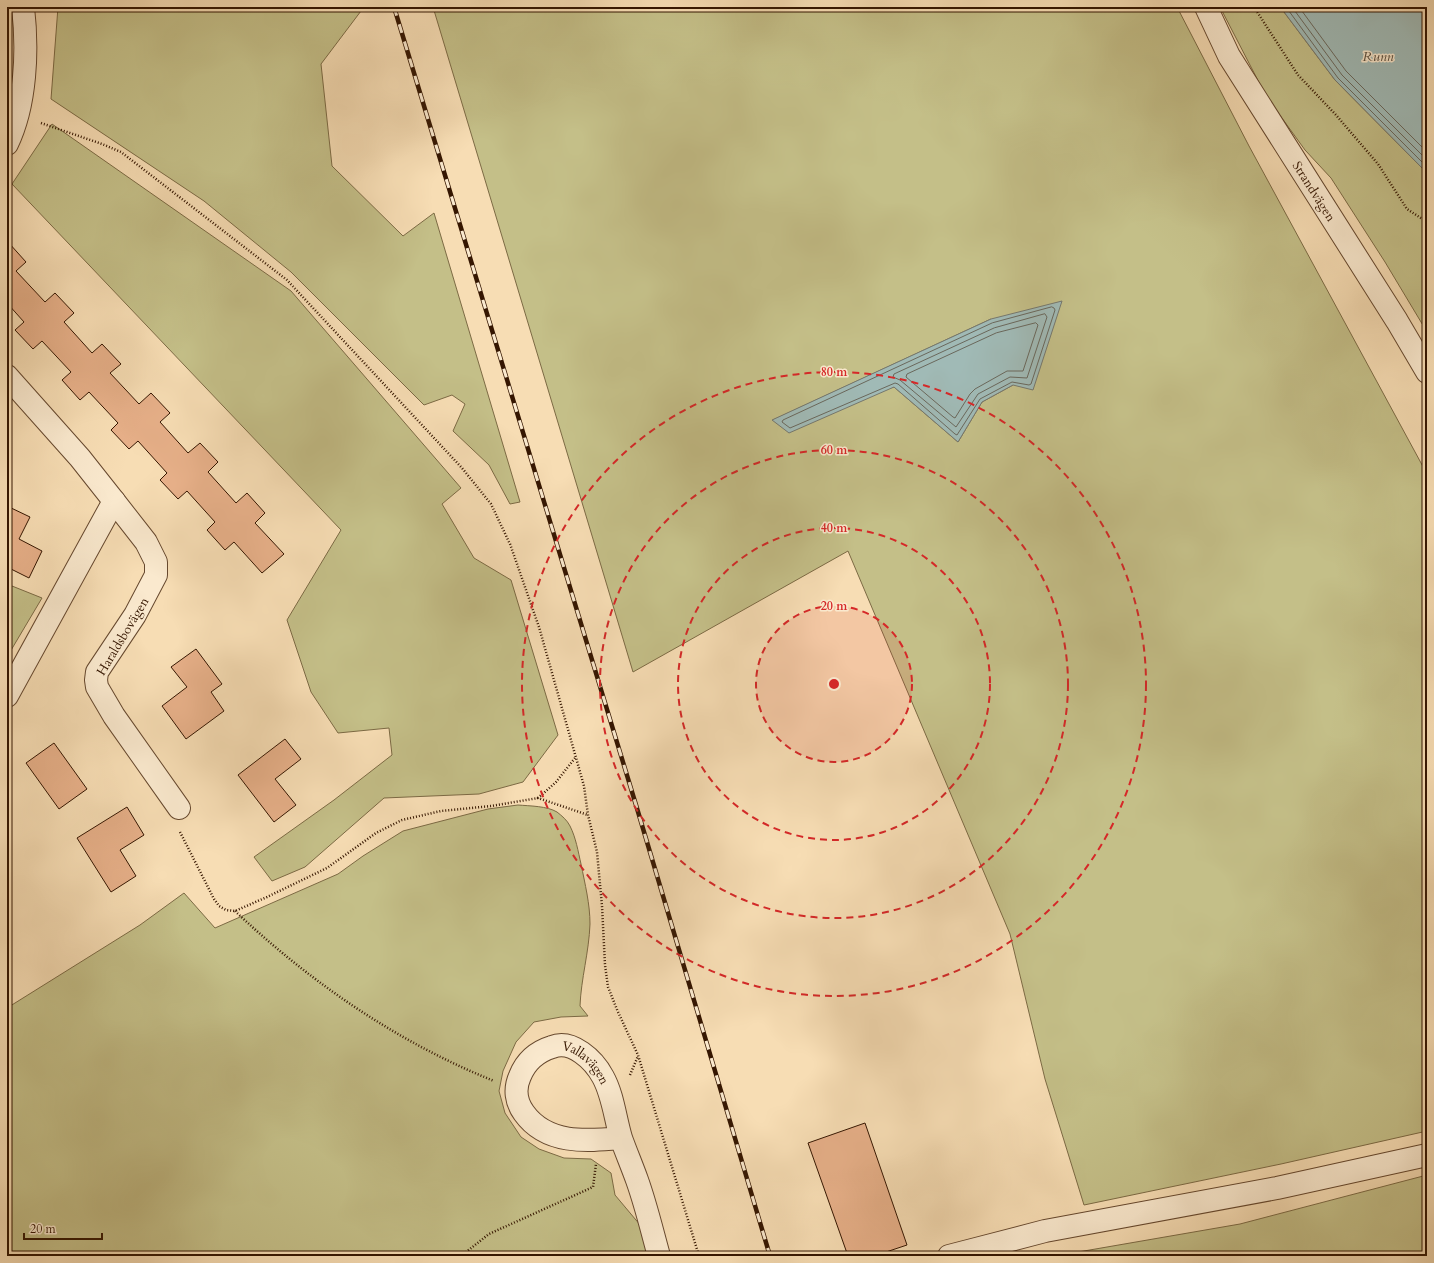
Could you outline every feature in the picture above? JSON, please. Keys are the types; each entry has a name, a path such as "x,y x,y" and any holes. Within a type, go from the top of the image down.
{"street":[{"path":"7,144 18,115 24,80 25,59 23,7"},
{"name":"Strandvägen","path":"1206,7 1229,56 1427,372"},
{"name":"Haraldsbovägen","path":"7,376 80,458 146,542 156,562 156,576 135,615 96,672 96,680 97,687 114,716 179,808"},
{"path":"7,696 114,502"},
{"name":"Vallavägen","path":"516,1091 518,1080 523,1068 541,1050 554,1046 565,1046 584,1054 594,1063 603,1077 608,1090 621,1138 637,1181 659,1256"},
{"path":"516,1091 519,1107 528,1119 541,1130 570,1139 600,1140 621,1138"},
{"path":"949,1256 1045,1231 1277,1188 1427,1155"}],"path":[{"path":"1254,7 1298,75 1336,115 1378,164 1407,209 1427,222"},
{"path":"18,115 121,152 287,280 462,468 491,504 510,544 539,627 584,786 588,816 597,852 605,965 608,987 638,1055 698,1256"},
{"path":"538,798 556,782 576,758"},
{"path":"179,808 173,818 214,899 226,910 235,911 327,868 376,833 402,820 441,811 491,806 538,798 588,816"},
{"path":"235,911 277,950 346,1002 414,1044 516,1091"},
{"path":"461,1256 489,1234 593,1187 600,1140"}],"shaded area":[{"path":"58,7 364,7 321,64 332,166 403,236 434,213 520,502 510,504 489,465 453,431 465,404 452,395 424,405 291,272 204,201 51,99"},
{"path":"433,7 1177,7 1249,146 1427,474 1427,1131 1281,1164 1084,1205 1045,1079 1010,934 848,551 633,672","holes":["991,319 1013,385 982,402 958,442 894,387 773,420"]},
{"path":"1220,7 1282,7 1284,12 1335,80 1427,173 1427,332 1385,262 1331,178 1305,150 1266,96"},
{"path":"52,124 291,291 461,488 442,504 474,558 511,580 558,735 523,782 479,794 384,798 305,867 272,881 254,857 334,800 392,755 389,728 338,733 311,692 287,620 341,530 12,184"},
{"path":"7,584 42,598 7,657"},
{"path":"518,805 543,807 557,812 570,826 574,835 586,886 590,916 587,955 580,1006 588,1016 561,1017 534,1022 516,1042 503,1071 499,1091 505,1113 521,1137 539,1149 564,1158 591,1159 611,1173 615,1195 641,1226 650,1256 7,1256 7,1008 140,925 184,893 215,928 338,874 363,856 403,831 488,809"},
{"path":"1427,1175 1427,1256 1055,1256 1240,1224"}],"water":[{"name":"Runn","path":"1282,7 1427,7 1427,173 1335,80 1284,12"},
{"path":"1062,301 1033,390 1013,385 982,402 958,442 894,387 789,433 772,420 991,319"}],"building":[{"path":"8,242 26,262 16,271 45,302 55,293 74,313 64,322 92,353 102,344 121,364 110,373 139,404 151,393 170,413 160,422 188,453 200,443 218,462 208,472 236,503 247,493 265,513 255,523 284,554 262,573 234,542 225,550 207,530 215,522 187,491 178,499 160,480 167,473 138,441 129,449 111,430 118,423 89,392 80,400 62,380 71,372 42,341 33,349 15,330 24,322 7,303"},
{"path":"7,506 30,517 19,539 42,551 29,578 7,567"},
{"path":"196,649 222,684 211,692 224,711 186,739 162,706 187,687 171,667"},
{"path":"285,739 301,759 275,779 296,805 274,822 238,775"},
{"path":"54,743 87,789 59,809 26,763"},
{"path":"127,807 144,835 120,850 136,876 111,892 77,838"},
{"path":"865,1123 907,1245 874,1256 848,1256 808,1143"}],"railway":[{"path":"394,7 636,805 770,1256"}]}
